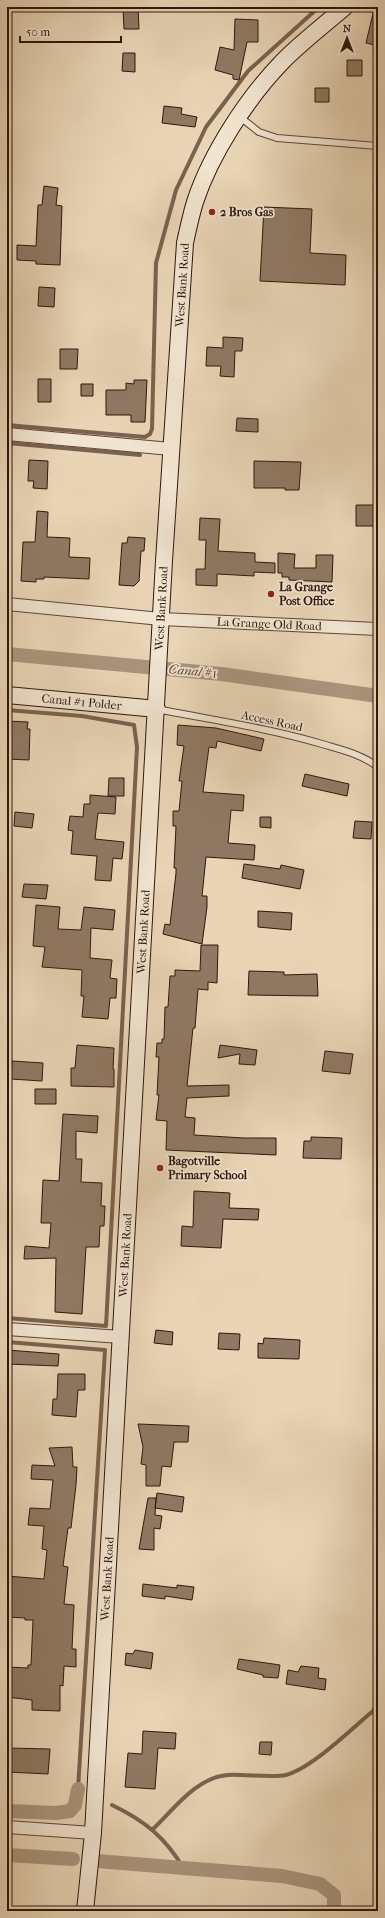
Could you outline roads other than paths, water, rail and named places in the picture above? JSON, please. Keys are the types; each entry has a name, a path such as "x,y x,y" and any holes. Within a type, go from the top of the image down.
{"street":[{"name":"West Bank Road","path":"85,1911 93,1833 157,709 160,626 186,243 195,201 204,179 239,116 254,95 283,61 345,7"},
{"path":"7,434 171,449"},
{"name":"La Grange Old Road","path":"7,604 160,626 378,629"},
{"name":"Canal #1 Polder","path":"7,695 157,709"},
{"path":"7,1329 121,1338"},
{"path":"7,1827 93,1833"}],"lane":[{"path":"239,116 259,132 277,138 378,146"},
{"name":"Access Road","path":"157,709 290,735 357,754 369,760 378,767"}],"waterway":[{"path":"7,425 145,437 150,434 152,429 156,263 176,190 206,127 248,71 319,7"},
{"path":"7,443 140,455"},
{"name":"Canal #1","path":"7,654 221,674 378,696"},
{"path":"7,710 82,716 134,725 137,747 106,1326 7,1318"},
{"path":"7,1342 105,1350 78,1789"},
{"path":"153,1829 187,1795 206,1781 228,1775 280,1776 296,1771 307,1765 331,1747 373,1711 378,1700"},
{"path":"7,1811 56,1813 70,1811 75,1805 78,1789"},
{"path":"112,1805 134,1817 153,1831 162,1839 184,1869"},
{"path":"7,1855 73,1859"},
{"path":"97,1861 282,1876 320,1884 334,1895 334,1911"}],"place":[{"name":"2 Bros Gas","path":"212,212"},
{"name":"La Grange Post Office","path":"271,594"},
{"name":"Bagotville Primary School","path":"160,1168"}]}
